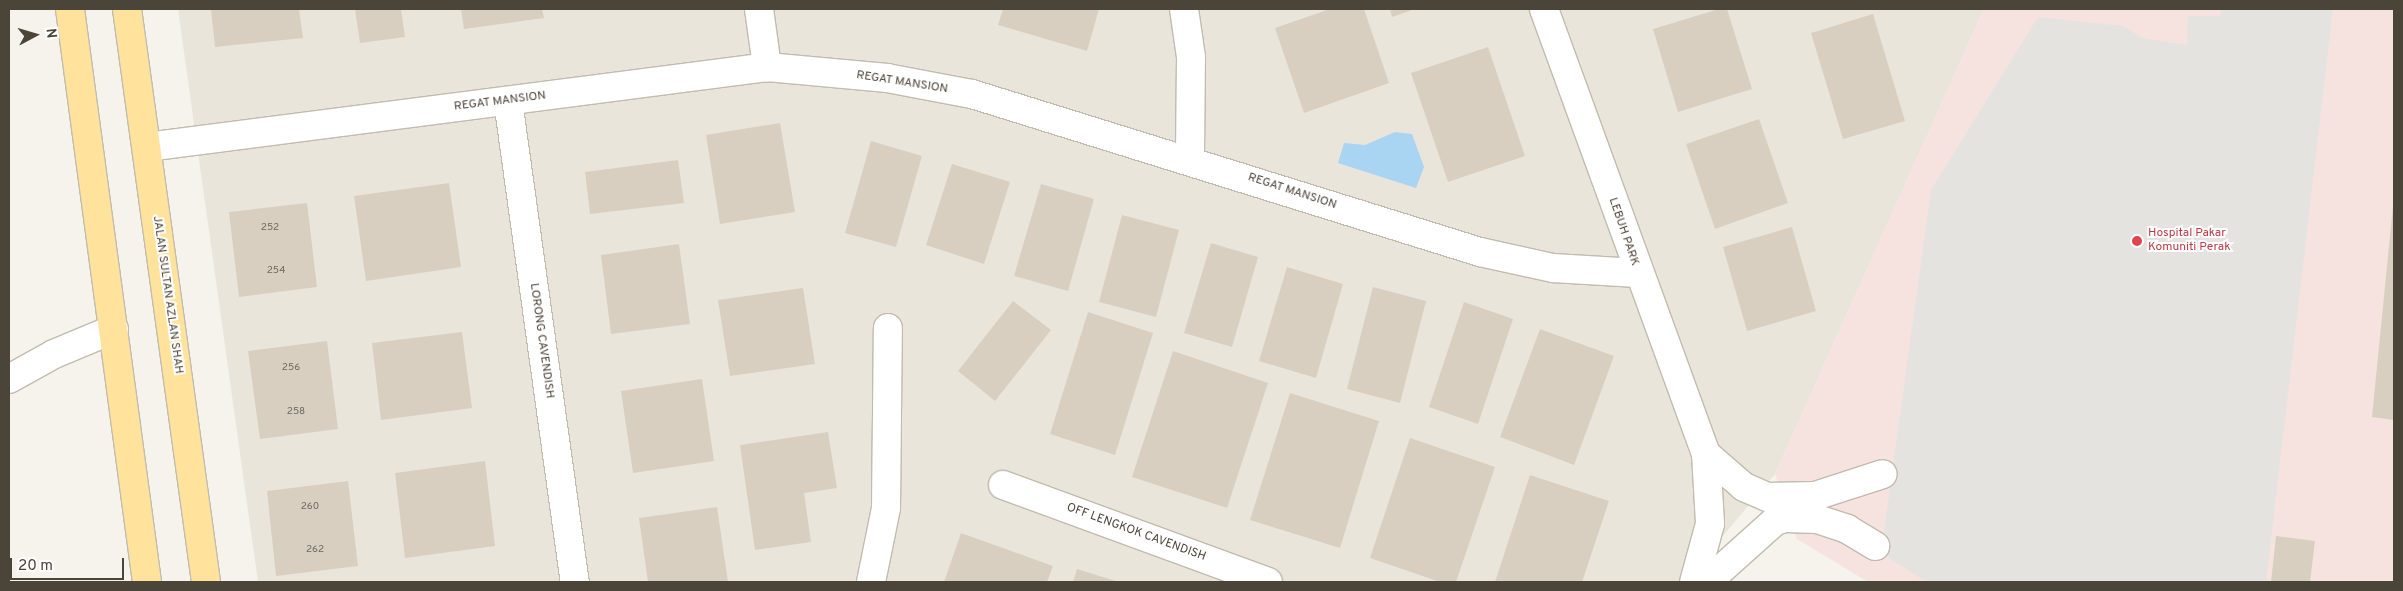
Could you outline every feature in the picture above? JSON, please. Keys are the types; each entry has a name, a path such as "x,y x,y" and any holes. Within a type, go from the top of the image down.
{"main road":[{"path":"70,9 147,582"},
{"name":"JALAN SULTAN AZLAN SHAH","path":"127,9 206,582"}],"street":[{"path":"759,9 767,67"},
{"path":"1184,9 1191,58 1190,160"},
{"name":"LEBUH PARK","path":"1544,9 1637,273 1706,454"},
{"name":"REGAT MANSION","path":"147,147 767,67 887,78 972,94 1190,160 1480,252 1552,268 1637,273"},
{"name":"LORONG CAVENDISH","path":"508,100 575,582"},
{"path":"871,582 886,508 888,328"},
{"path":"9,379 54,354 114,329"},
{"path":"1706,454 1744,487 1767,497 1815,496 1883,474"},
{"path":"1694,582 1710,524 1706,454"},
{"name":"OFF LENGKOK CAVENDISH","path":"1003,485 1268,582"},
{"path":"1708,582 1776,521 1785,518 1817,519 1847,529 1875,546"}],"shaded area":[{"path":"178,9 1984,9 1775,474 1684,582 258,582"},
{"name":"Hospital Pakar Komuniti Perak","path":"1984,9 2394,9 2394,582 1868,582 1797,539 1775,474"},
{"name":"Hospital Pakar Komuniti Perak","path":"2221,9 2333,9 2266,582 1927,582 1881,553 1931,190 2038,17 2124,26 2142,38 2187,45 2188,16 2220,16"}],"water":[{"path":"1395,132 1412,134 1424,167 1416,188 1338,163 1344,143 1365,145"}],"building":[{"path":"211,9 299,9 303,38 215,47"},
{"path":"355,9 401,9 405,37 360,43"},
{"path":"461,9 542,9 544,18 464,29"},
{"path":"1003,9 1099,9 1087,51 998,25"},
{"path":"1330,9 1364,9 1389,83 1304,113 1275,28"},
{"path":"1390,9 1415,9 1392,17"},
{"path":"1719,9 1727,9 1752,89 1678,112 1653,29"},
{"path":"1873,14 1905,121 1843,139 1811,33"},
{"path":"1488,47 1525,156 1448,182 1411,73"},
{"path":"1759,119 1788,203 1715,229 1686,144"},
{"path":"780,123 795,212 720,224 706,135"},
{"path":"871,141 922,156 896,247 845,233"},
{"path":"678,160 684,203 590,214 585,172"},
{"path":"952,164 1010,182 984,264 926,245"},
{"path":"449,183 461,267 366,281 354,196"},
{"path":"1041,184 1094,199 1068,291 1014,276"},
{"path":"307,203 317,287 239,297 229,212"},
{"path":"2394,206 2394,420 2372,417"},
{"path":"1122,215 1179,230 1156,317 1099,302"},
{"path":"1792,227 1816,311 1747,331 1723,247"},
{"path":"1211,243 1258,257 1232,347 1184,333"},
{"path":"679,244 690,324 611,334 601,255"},
{"path":"1287,267 1343,284 1316,378 1259,361"},
{"path":"1373,287 1426,301 1400,403 1347,389"},
{"path":"803,288 815,364 730,376 718,300"},
{"path":"1013,301 1051,330 995,401 958,371"},
{"path":"1464,302 1513,319 1478,424 1429,407"},
{"path":"1088,312 1153,333 1115,455 1050,434"},
{"path":"1540,329 1614,356 1574,465 1500,437"},
{"path":"462,332 472,408 381,420 372,343"},
{"path":"327,341 338,429 260,439 248,351"},
{"path":"1173,351 1268,383 1227,508 1132,477"},
{"path":"702,379 714,461 633,473 621,391"},
{"path":"1290,393 1379,421 1340,548 1250,520"},
{"path":"828,432 837,488 804,493 811,542 755,550 740,445"},
{"path":"1410,438 1495,467 1456,582 1440,582 1370,558"},
{"path":"485,461 495,546 405,558 395,473"},
{"path":"1530,475 1609,501 1582,582 1495,582"},
{"path":"348,481 358,566 276,576 267,491"},
{"path":"717,507 728,582 648,582 639,518"},
{"path":"961,533 1053,566 1047,582 944,582"},
{"path":"2276,536 2315,541 2310,582 2271,582"},
{"path":"1077,569 1119,582 1073,582"}],"place":[{"name":"Hospital Pakar Komuniti Perak","path":"2137,241"}]}
